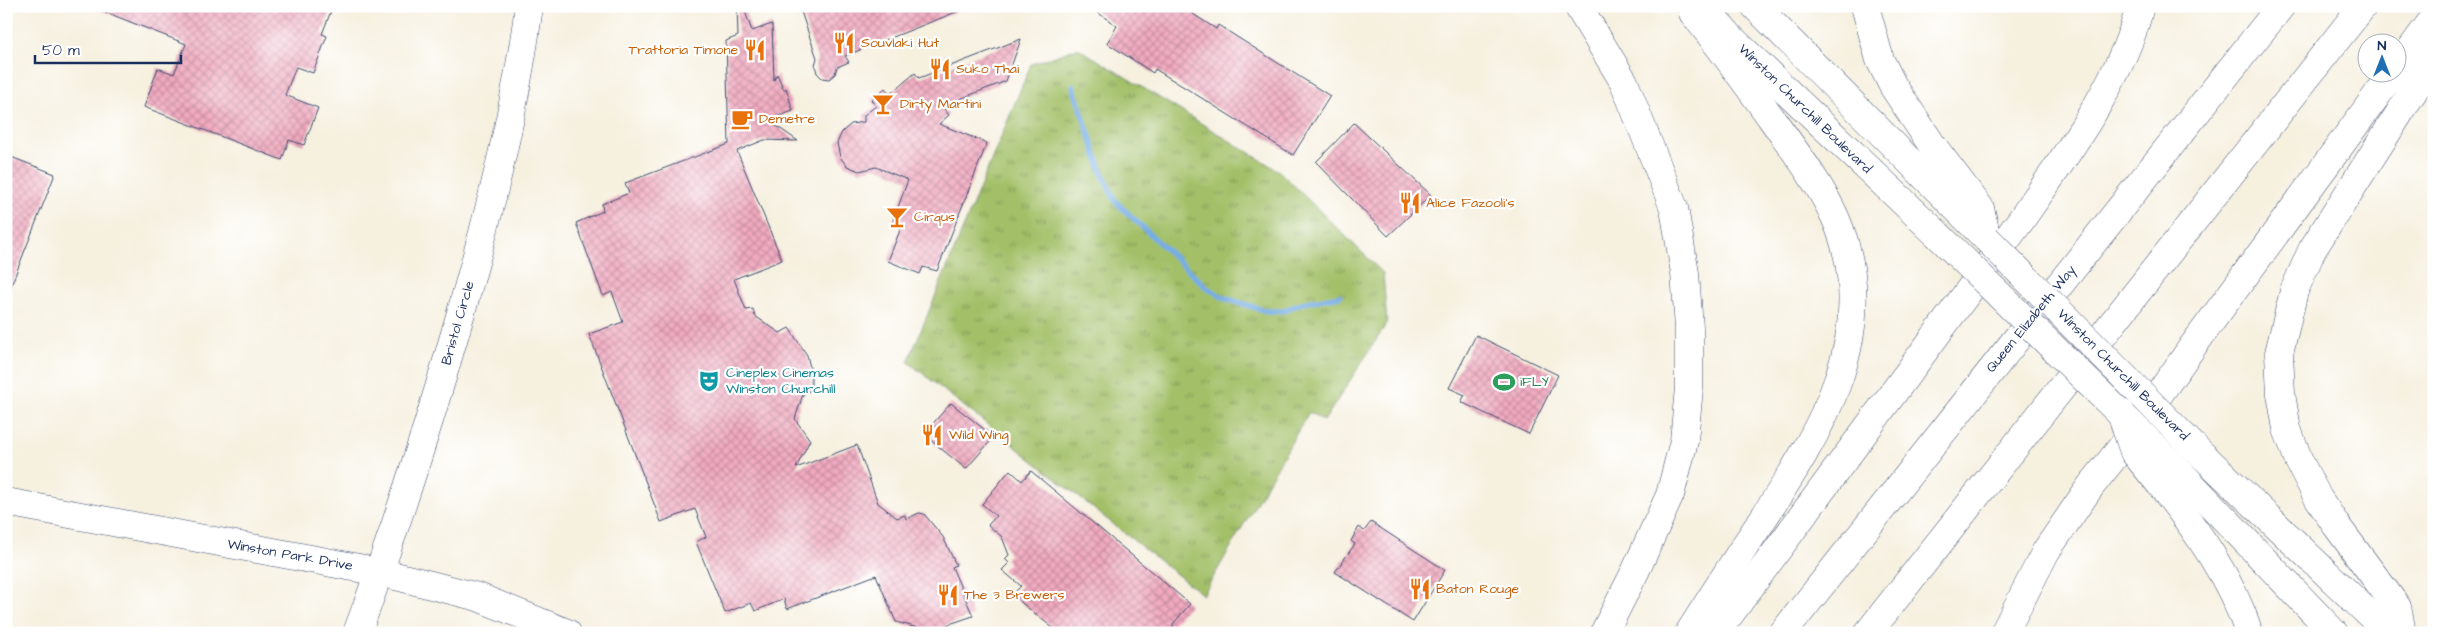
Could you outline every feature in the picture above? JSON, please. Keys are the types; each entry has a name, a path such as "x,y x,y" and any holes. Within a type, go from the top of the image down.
{"main road":[{"name":"Bristol Circle","path":"357,633 380,572 432,416 480,248 520,73 529,6"},
{"path":"1578,6 1624,82 1674,208 1685,273 1689,328 1689,388 1684,441 1670,495 1635,572 1604,633"},
{"path":"1689,633 1779,492 1822,420 1846,358 1852,306 1851,284 1845,247 1835,218 1821,190 1734,65 1693,13 1691,6"},
{"name":"Winston Churchill Boulevard","path":"1703,6 1732,39 1937,234 2121,413 2134,452 2167,475"},
{"path":"1755,6 1962,201"},
{"path":"1865,6 1880,60 1893,86 1962,201"},
{"path":"1716,633 2021,220 2063,159 2119,63 2131,36 2140,6"},
{"name":"Queen Elizabeth Way","path":"1783,633 2281,6"},
{"path":"1868,633 2363,6"},
{"path":"2408,53 2434,18"},
{"path":"2402,633 2397,608 2336,525 2318,498 2299,461 2287,429 2280,394 2279,353 2294,290 2312,250 2434,59"},
{"path":"2004,633 2046,551 2090,487 2122,447 2193,346 2387,82"},
{"name":"Winston Churchill Boulevard","path":"1962,201 1980,208 1987,239 2192,445 2389,633"},
{"path":"2167,475 2232,593 2249,633"},
{"path":"2167,475 2334,633"},
{"name":"Winston Park Drive","path":"6,502 380,572 478,597 567,633"}],"green space":[{"path":"1078,48 1279,171 1383,273 1387,323 1324,421 1309,412 1203,595 908,362 1031,64"}],"building":[{"path":"90,6 333,6 322,34 327,36 313,73 296,67 285,95 318,108 304,145 289,140 282,160 144,107 158,68 174,74 186,44"},
{"name":"Cineplex Cinemas Winston Churchill","path":"737,6 743,6 752,31 772,24 774,80 777,74 784,90 786,88 793,111 768,120 798,141 764,140 737,151 782,260 734,279 746,310 753,309 755,316 780,333 789,328 807,355 811,372 811,390 803,394 795,419 810,440 796,468 857,445 878,503 897,518 905,515 906,519 919,513 924,514 943,537 956,565 952,567 973,616 929,631 896,622 876,575 787,609 784,599 755,611 751,603 725,613 696,542 706,537 695,509 661,522 589,334 623,322 612,292 603,296 576,223 603,211 602,204 629,193 625,183 729,144 726,41 738,36"},
{"path":"799,6 969,7 845,56 849,62 837,67 835,74 829,79 822,78 817,73 815,65 817,58"},
{"path":"1088,6 1181,6 1216,29 1218,25 1330,96 1293,155 1155,69 1153,73 1107,43 1117,26"},
{"path":"1021,39 1006,81 942,106 949,115 939,124 987,143 937,271 923,267 920,274 888,261 902,225 893,221 908,180 876,167 859,171 847,166 840,157 837,143 842,132 851,124 864,122 864,115 876,106 871,100 885,88 890,94 915,73 919,78"},
{"path":"1354,123 1431,195 1388,236 1316,162"},
{"path":"6,155 55,174 7,296 6,296"},
{"name":"iFLY","path":"1476,335 1558,375 1529,434 1461,402 1465,395 1449,388"},
{"path":"951,403 994,437 966,469 928,438 927,430"},
{"path":"1010,470 1022,481 1031,471 1190,604 1173,624 1173,633 1059,633 1012,595 1021,586 1002,570 1009,563 1005,559 1009,555 1002,537 988,525 996,516 982,504"},
{"path":"1371,522 1445,570 1413,622 1335,572 1355,544 1351,541 1359,527 1364,531"}],"waterway":[{"path":"1073,86 1102,173 1116,202 1206,287 1224,298 1267,311 1283,311 1302,303 1340,296"}],"place":[{"name":"Souvlaki Hut","path":"844,43"},
{"name":"Trattoria Timone","path":"755,50"},
{"name":"Suko Thai","path":"940,69"},
{"name":"Dirty Martini","path":"883,104"},
{"name":"Demetre","path":"742,119"},
{"name":"Alice Fazooli's","path":"1410,203"},
{"name":"Cirqus","path":"897,217"},
{"name":"Cineplex Cinemas Winston Churchill","path":"709,381"},
{"name":"iFLY","path":"1504,382"},
{"name":"Wild Wing","path":"932,435"},
{"name":"Baton Rouge","path":"1420,589"},
{"name":"The 3 Brewers","path":"948,595"}]}
